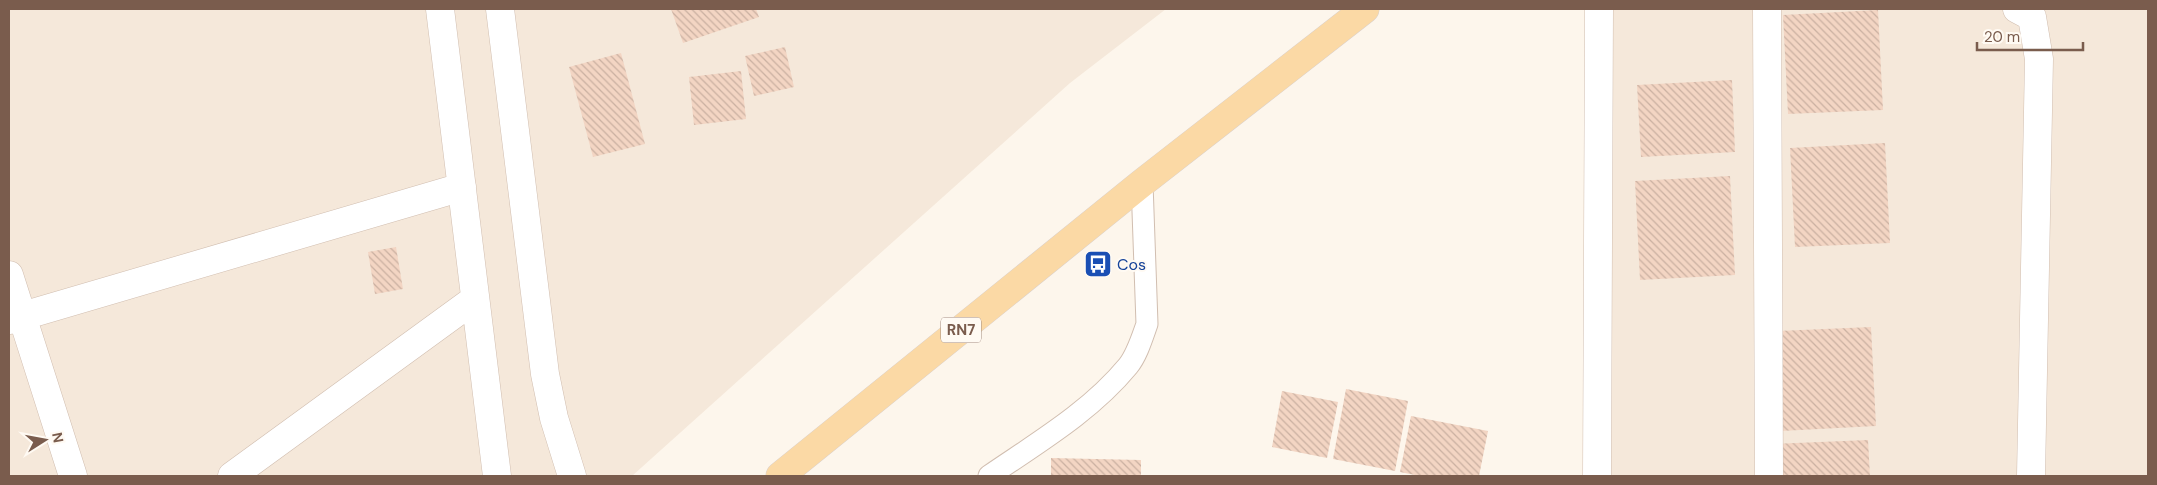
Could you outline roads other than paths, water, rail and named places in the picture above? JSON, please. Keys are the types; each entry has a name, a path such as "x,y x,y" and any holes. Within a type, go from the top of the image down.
{"main road":[{"name":"RN7","path":"780,476 1142,183 1365,9"}],"street":[{"path":"440,9 497,476"},
{"path":"500,9 545,374 554,418 572,476"},
{"path":"1596,476 1599,9"},
{"path":"1767,9 1768,476"},
{"path":"2018,9 2032,17 2039,59 2031,476"},
{"path":"15,318 462,187"},
{"path":"9,275 15,318 73,476"},
{"path":"232,476 475,299"}],"lane":[{"path":"989,476 1087,407 1128,365 1141,342 1147,324 1142,183"}],"place":[{"name":"Cos","path":"1098,264"}]}
